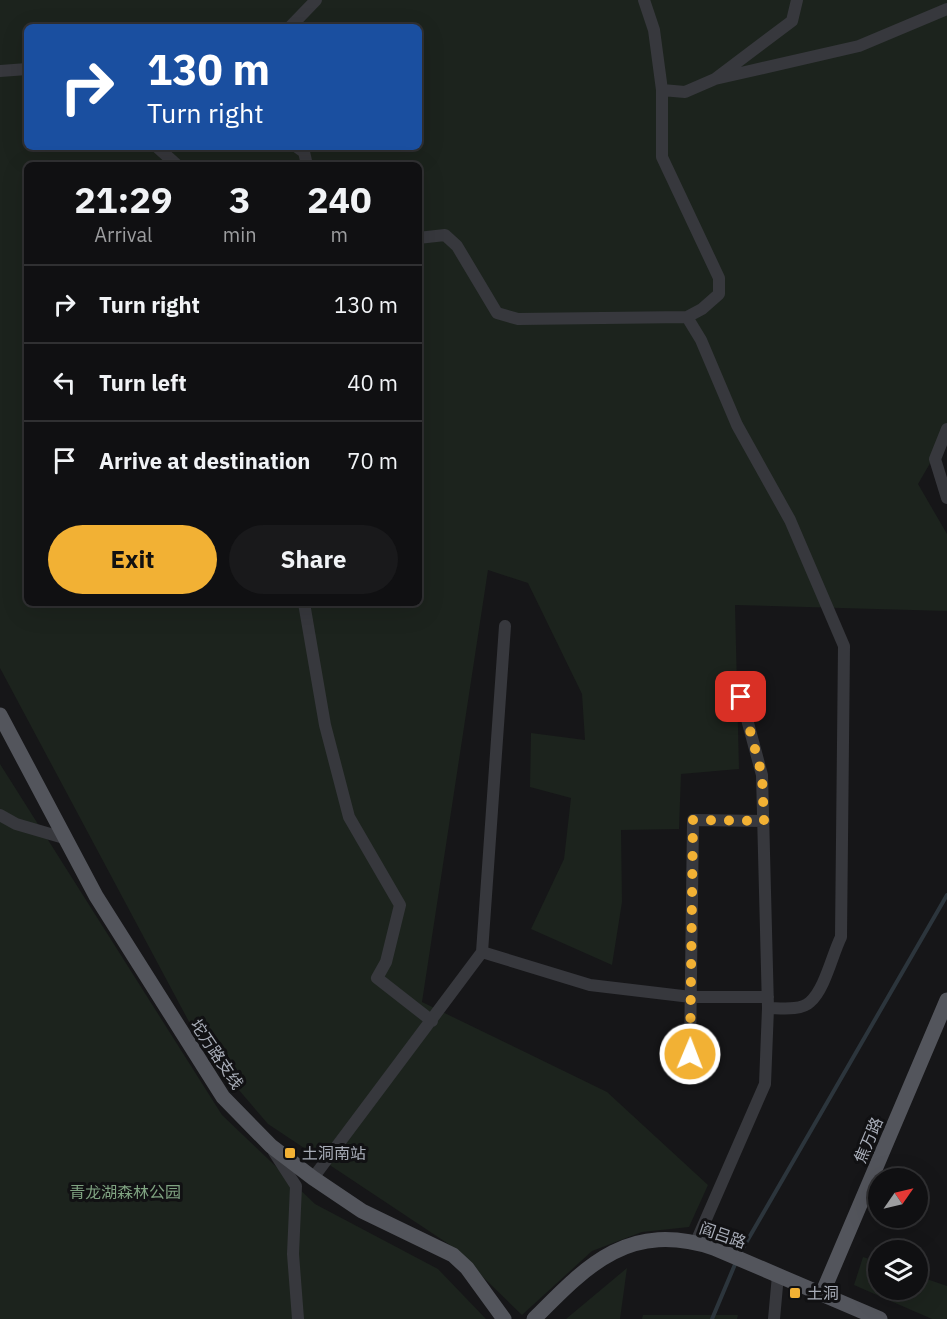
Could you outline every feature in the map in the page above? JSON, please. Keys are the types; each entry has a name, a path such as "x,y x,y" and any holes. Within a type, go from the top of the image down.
{"main road":[{"name":"坨万路支线","path":"0,715 64,838 131,954 223,1097 271,1146 313,1179 362,1211 453,1255 467,1268 504,1319"},
{"name":"焦万路","path":"822,1294 947,1000"},
{"name":"阎吕路","path":"534,1319 586,1269 621,1248 658,1238 696,1242 714,1248 880,1319"}],"street":[{"path":"293,24 316,0"},
{"path":"422,238 445,235 457,246 497,313 518,319 687,316 702,309 718,294 719,278 662,157 662,90 654,30 644,0"},
{"path":"715,79 792,21 797,0"},
{"path":"662,90 685,92 715,79 859,46 947,9"},
{"path":"0,70 24,69"},
{"path":"160,150 174,162"},
{"path":"482,952 590,985 797,1007 810,1003 824,978 841,937 844,646 790,520 737,425 701,340 687,316"},
{"path":"947,429 935,459 947,498"},
{"path":"305,606 326,725 349,817 400,905 386,962 377,978 432,1021"},
{"path":"313,1179 482,952 505,626"},
{"path":"696,1242 765,1084 768,1003 762,775 741,697"},
{"path":"0,815 16,824 64,838"},
{"path":"690,1054 693,820 764,821"},
{"path":"271,1146 296,1186 293,1254 298,1319"},
{"path":"774,1319 778,1275"}],"green space":[{"path":"0,0 947,0 947,434 918,484 947,534 947,611 735,605 739,769 681,774 679,829 621,830 622,902 612,965 531,929 564,859 571,798 530,787 531,733 585,740 582,694 528,583 488,570 422,1002 607,1092 708,1185 689,1227 642,1232 592,1251 522,1315 450,1245 268,1124 203,1048 0,668"},
{"name":"青龙湖森林公园","path":"0,764 222,1115 315,1204 438,1269 486,1319 0,1319"},
{"path":"863,1257 868,1259 868,1291 854,1285"},
{"path":"627,1268 620,1319 566,1319"},
{"path":"928,1279 947,1286 947,1319 932,1319 888,1300 928,1300"},
{"path":"643,1315 738,1315 737,1319 642,1319"}],"waterway":[{"path":"739,1255 947,895"},
{"path":"712,1319 736,1262"}],"place":[{"name":"土洞南站","path":"290,1153"},
{"name":"土洞","path":"795,1293"}],"route":[{"path":"690,1054 693,820 764,821 762,775 741,697"}]}
